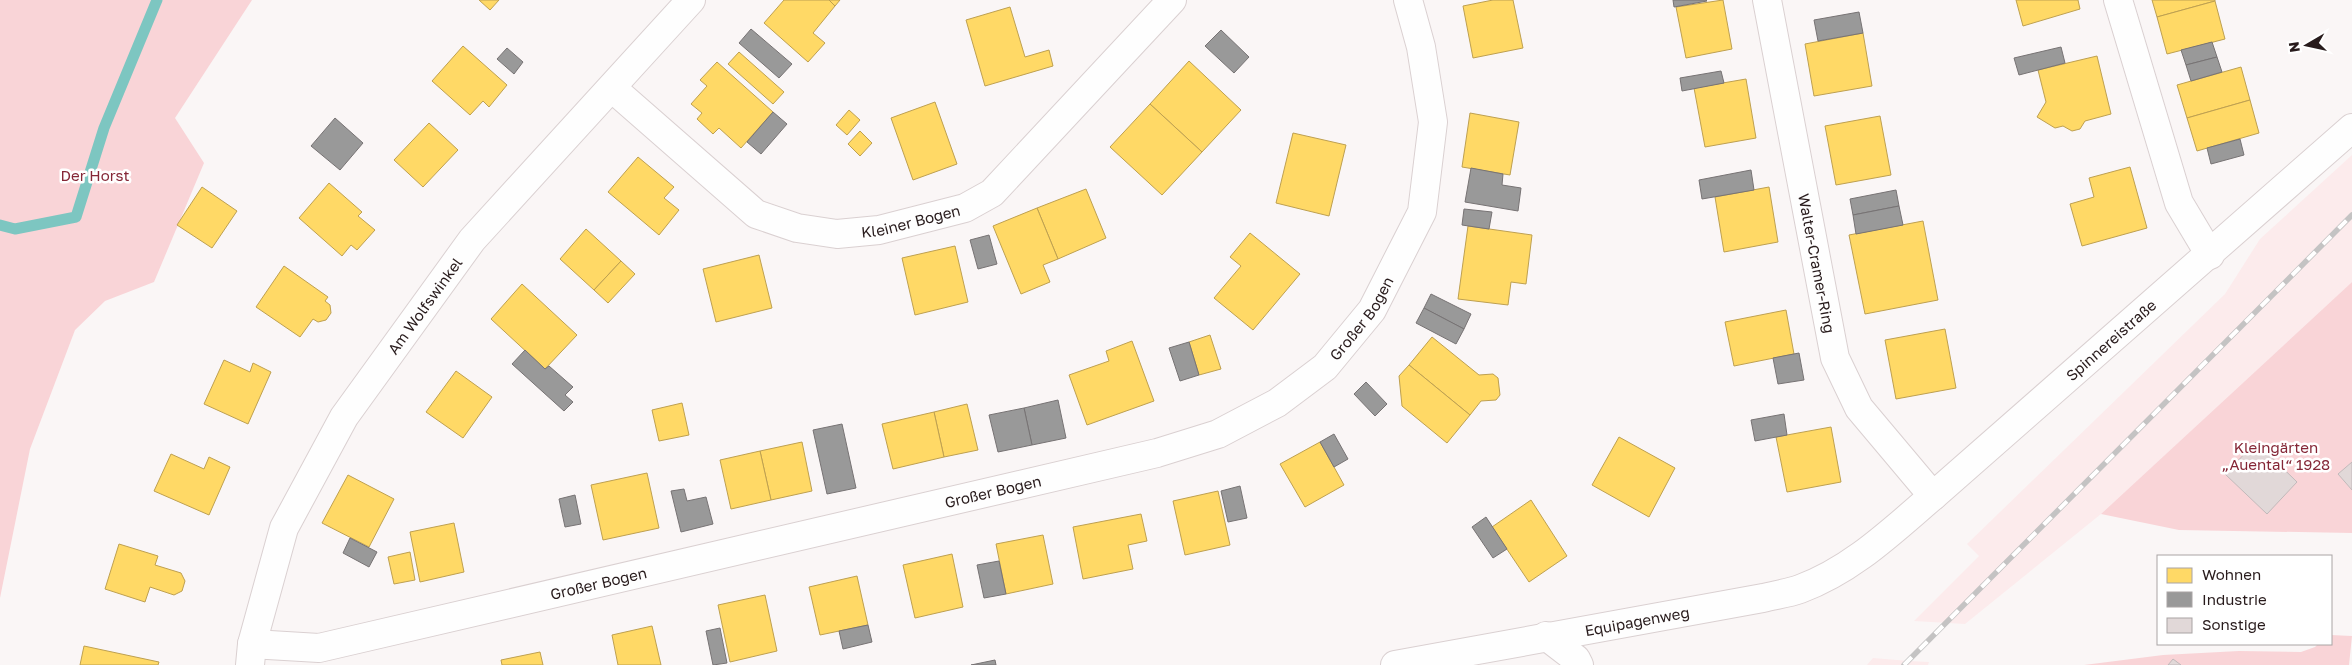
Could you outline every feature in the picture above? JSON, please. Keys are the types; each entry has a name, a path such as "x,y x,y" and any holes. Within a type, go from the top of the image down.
{"street":[{"name":"Am Wolfswinkel","path":"251,655 284,528 344,417 472,240 691,0"},
{"name":"Kleiner Bogen","path":"612,88 756,214 797,228 837,234 879,230 965,208 992,192 1172,0"},
{"name":"Großer Bogen","path":"251,655 319,648 1157,453 1218,434 1277,403 1325,367 1372,310 1422,212 1433,122 1421,47 1408,0"},
{"name":"Walter-Cramer-Ring","path":"1767,0 1835,358 1859,408 1933,496"},
{"path":"2118,0 2179,203 2210,255"},
{"name":"Spinnereistraße","path":"1870,550 2210,255 2352,128"},
{"name":"Equipagenweg","path":"1395,665 1763,598 1800,589 1835,573 1870,550"},
{"path":"1546,636 1576,659 1579,665"}],"shaded area":[{"path":"2352,155 2352,282 2101,514 1965,624 1914,621 1979,556 1967,544 2225,294 2260,239"},
{"path":"1873,658 1929,662 1928,665 1867,665"}],"green space":[{"name":"Der Horst","path":"0,0 252,0 175,118 204,163 154,282 105,301 75,330 30,449 0,598"},
{"name":"Kleingärten „Auental“ 1928","path":"2352,282 2352,533 2179,530 2101,514"},
{"path":"2332,635 2352,636 2349,665 2084,665 2163,655 2239,651 2301,652 2317,645 2332,645"}],"building: Wohnen":[{"path":"479,0 499,0 490,10"},
{"path":"784,0 829,0 835,6 813,33 825,43 808,62 764,23"},
{"path":"829,0 840,0 835,6"},
{"path":"1493,0 1513,0 1523,48 1473,58 1463,6"},
{"path":"1723,0 1732,49 1686,58 1676,7"},
{"path":"2016,0 2078,0 2080,9 2023,26"},
{"path":"2152,0 2215,0 2215,1 2157,17"},
{"path":"2215,1 2225,39 2167,54 2157,17"},
{"path":"1010,7 1025,57 1049,50 1053,66 985,86 966,20"},
{"path":"1863,33 1872,86 1814,96 1805,44"},
{"path":"463,46 507,85 489,107 483,101 470,115 432,81"},
{"path":"739,52 784,92 773,104 728,64"},
{"path":"2097,56 2111,114 2085,121 2080,129 2072,131 2063,126 2055,128 2037,117 2046,102 2038,70"},
{"path":"1189,61 1241,110 1202,152 1150,104"},
{"path":"717,62 773,112 741,148 719,128 713,134 697,119 702,113 691,104 707,86 700,80"},
{"path":"2241,67 2250,100 2187,118 2177,85"},
{"path":"1746,79 1756,138 1705,147 1694,88"},
{"path":"2250,100 2259,133 2197,151 2187,118"},
{"path":"935,102 957,164 913,180 891,118"},
{"path":"1150,104 1202,152 1162,195 1110,147"},
{"path":"849,110 860,120 847,135 836,125"},
{"path":"1470,113 1519,122 1510,175 1462,167"},
{"path":"1880,116 1891,175 1836,185 1825,126"},
{"path":"429,123 458,150 423,187 394,160"},
{"path":"860,131 872,143 860,156 848,144"},
{"path":"1293,133 1346,145 1329,216 1276,203"},
{"path":"638,157 674,187 664,198 679,210 659,235 608,192"},
{"path":"2130,167 2147,228 2082,246 2070,204 2094,197 2089,178"},
{"path":"329,183 362,212 358,216 375,230 357,250 351,245 342,256 299,218"},
{"path":"202,187 237,211 212,248 177,225"},
{"path":"1769,187 1778,242 1724,252 1715,197"},
{"path":"1086,189 1106,238 1058,259 1037,208"},
{"path":"1037,208 1058,259 1043,265 1050,282 1021,294 993,226"},
{"path":"1923,221 1938,300 1865,314 1849,235"},
{"path":"1468,226 1532,235 1526,284 1511,282 1508,305 1458,299"},
{"path":"586,229 621,261 594,290 560,259"},
{"path":"1250,233 1300,274 1253,330 1214,298 1241,266 1230,257"},
{"path":"955,246 968,302 915,315 902,258"},
{"path":"759,255 772,308 716,322 703,269"},
{"path":"621,261 635,274 608,303 594,290"},
{"path":"284,266 328,297 325,301 330,305 331,313 326,320 318,322 313,319 300,337 256,307"},
{"path":"522,284 577,335 545,369 491,319"},
{"path":"1786,310 1794,354 1734,366 1725,322"},
{"path":"1945,329 1956,388 1896,399 1885,340"},
{"path":"1210,335 1221,369 1199,375 1189,342"},
{"path":"1432,337 1479,375 1493,374 1498,378 1500,395 1496,400 1481,401 1470,415 1409,365"},
{"path":"1132,341 1154,401 1087,425 1069,375 1109,361 1106,351"},
{"path":"224,360 250,372 253,363 271,372 248,424 204,404"},
{"path":"1409,365 1470,415 1447,443 1402,406 1399,376"},
{"path":"456,371 492,397 463,438 426,412"},
{"path":"682,403 689,435 659,441 652,410"},
{"path":"967,404 978,450 944,457 934,412"},
{"path":"934,412 944,457 893,469 882,424"},
{"path":"1831,427 1841,482 1787,492 1776,437"},
{"path":"1619,437 1675,468 1649,517 1592,485"},
{"path":"802,442 812,491 771,500 760,451"},
{"path":"1320,442 1344,485 1305,507 1280,464"},
{"path":"760,451 771,500 731,509 720,460"},
{"path":"171,454 204,469 209,457 230,467 209,515 154,491"},
{"path":"647,473 659,528 603,540 591,485"},
{"path":"348,475 394,499 369,547 322,523"},
{"path":"1218,491 1230,545 1185,555 1173,501"},
{"path":"1531,500 1567,556 1529,582 1492,527"},
{"path":"1141,514 1147,541 1128,545 1133,569 1083,579 1073,527"},
{"path":"454,523 464,572 420,582 410,532"},
{"path":"1043,535 1053,584 1006,594 996,544"},
{"path":"119,544 158,556 155,565 181,573 185,581 182,591 174,595 150,587 145,602 105,589"},
{"path":"410,552 415,580 394,584 388,557"},
{"path":"952,554 963,607 915,618 903,565"},
{"path":"857,576 868,625 820,635 809,587"},
{"path":"765,595 777,651 730,662 718,605"},
{"path":"652,626 661,665 618,665 612,635"},
{"path":"84,646 159,662 158,665 80,665"},
{"path":"540,652 543,665 502,665 501,660"}],"building: Industrie":[{"path":"1673,0 1706,0 1707,1 1674,7"},
{"path":"1859,12 1863,33 1818,41 1814,20"},
{"path":"751,29 792,64 779,78 739,43"},
{"path":"1221,30 1249,57 1234,73 1205,46"},
{"path":"2212,42 2217,57 2186,65 2181,50"},
{"path":"2061,47 2065,63 2019,75 2014,58"},
{"path":"507,48 523,62 514,74 497,59"},
{"path":"2217,57 2222,72 2191,81 2186,65"},
{"path":"1721,71 1724,83 1682,91 1680,78"},
{"path":"773,112 787,124 761,154 747,142"},
{"path":"335,118 363,143 340,170 311,146"},
{"path":"2240,139 2244,155 2211,164 2207,148"},
{"path":"1471,168 1503,174 1502,185 1521,188 1518,211 1465,202"},
{"path":"1751,170 1754,190 1702,199 1699,180"},
{"path":"1896,190 1899,206 1853,215 1850,199"},
{"path":"1899,206 1903,225 1856,234 1853,215"},
{"path":"1464,209 1492,212 1489,229 1462,225"},
{"path":"989,235 997,264 978,269 970,240"},
{"path":"1431,294 1471,314 1464,329 1424,308"},
{"path":"1424,308 1464,329 1456,344 1416,323"},
{"path":"1189,342 1199,375 1180,381 1169,348"},
{"path":"525,350 545,369 549,366 573,387 565,395 573,402 564,411 512,364"},
{"path":"1799,353 1804,380 1778,384 1773,358"},
{"path":"1366,382 1387,404 1375,416 1354,394"},
{"path":"1058,400 1066,438 1032,445 1024,408"},
{"path":"1024,408 1032,445 998,452 989,415"},
{"path":"1784,414 1787,435 1755,441 1751,420"},
{"path":"842,424 856,488 827,494 813,430"},
{"path":"1334,434 1348,459 1334,467 1320,442"},
{"path":"1240,486 1247,518 1228,522 1221,491"},
{"path":"684,489 687,501 706,497 713,524 681,532 671,491"},
{"path":"575,495 581,524 565,527 559,499"},
{"path":"1486,517 1507,549 1493,558 1472,527"},
{"path":"350,538 377,552 369,567 343,553"},
{"path":"999,561 1006,594 984,598 977,565"},
{"path":"868,625 872,642 843,649 839,631"},
{"path":"720,628 727,663 713,665 706,631"},
{"path":"995,660 996,665 971,665"}],"building: Sonstige":[{"path":"2256,442 2297,482 2267,514 2225,474"},
{"path":"2352,462 2352,490 2338,474"},
{"path":"2173,659 2181,665 2168,665"}],"waterway":[{"path":"0,225 15,229 76,217 104,128 157,0"}],"railway":[{"path":"1904,665 2352,215"}]}
